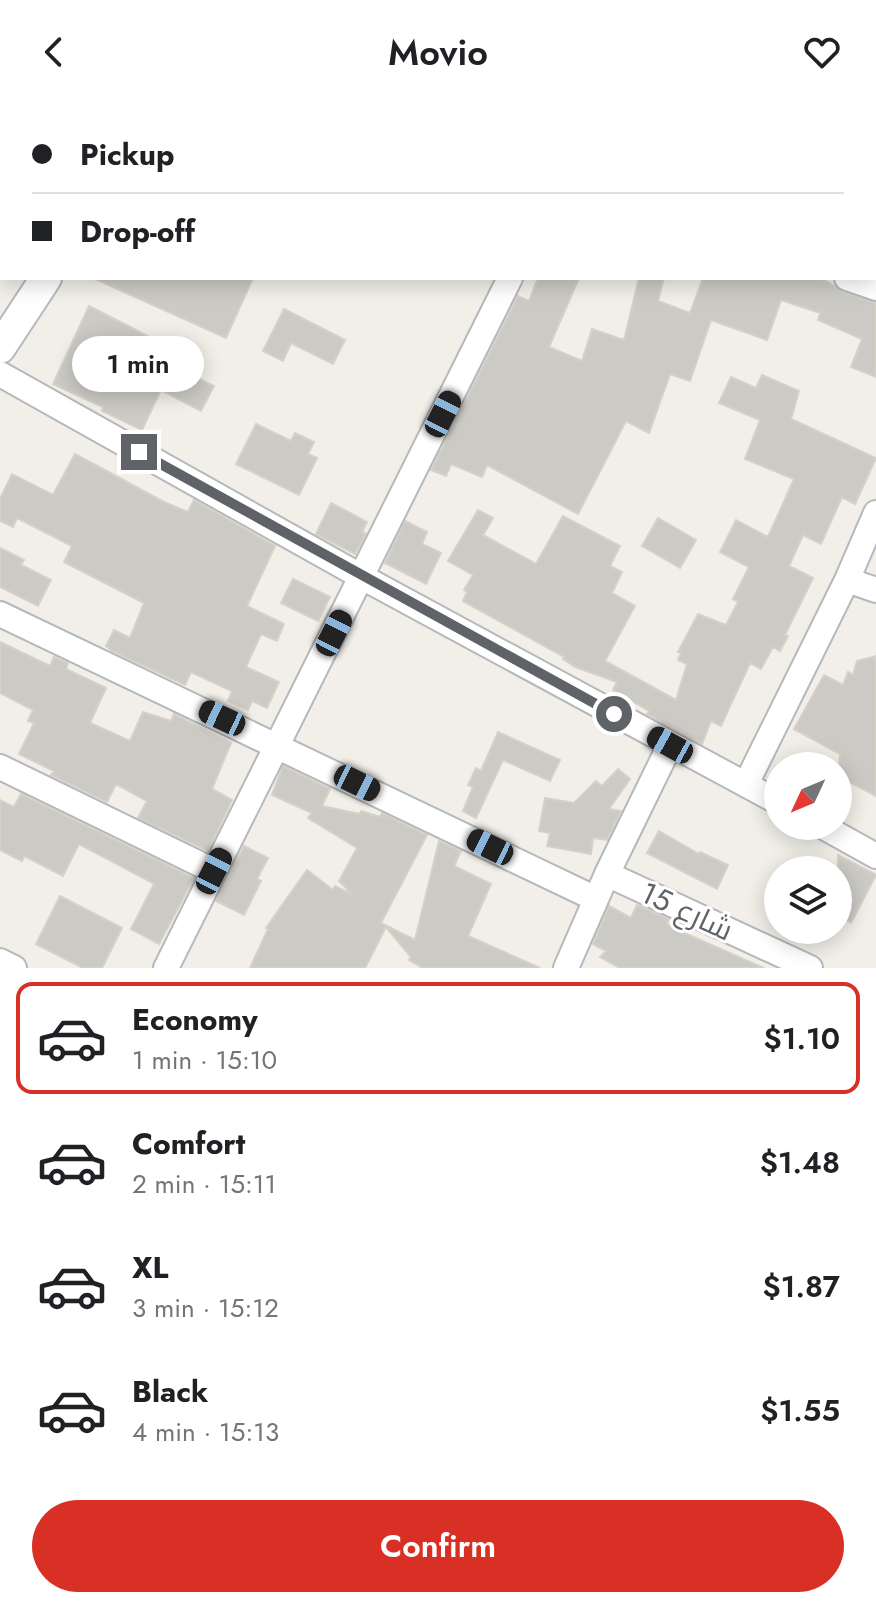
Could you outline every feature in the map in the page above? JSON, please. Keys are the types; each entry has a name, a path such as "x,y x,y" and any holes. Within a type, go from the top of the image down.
{"street":[{"path":"0,348 45,280"},
{"path":"166,968 509,280"},
{"path":"853,280 876,288"},
{"path":"0,374 362,577 764,794"},
{"path":"746,784 847,580 876,513"},
{"path":"847,580 876,590"},
{"path":"0,614 596,899"},
{"path":"566,968 607,874 670,745"},
{"path":"0,767 214,871"},
{"path":"847,840 876,856"},
{"name":"شارع 15","path":"607,874 810,968"},
{"path":"0,961 14,968"}],"building":[{"path":"97,280 252,280 226,338"},
{"path":"537,280 578,280 549,347 582,361 592,329 624,340 639,280 663,280 658,301 690,313 702,280 822,280 842,292 876,303 876,377 851,367 862,339 818,320 820,313 781,300 767,340 711,320 690,381 670,374 649,433 626,421 578,514 487,465 482,477 451,464 446,476 431,470 518,296 529,301"},
{"path":"89,306 163,344 159,351 189,366 186,373 214,386 201,411 161,390 142,430 102,411 103,407 53,384"},
{"path":"284,309 345,340 333,364 291,343 283,361 263,351"},
{"path":"762,375 799,391 791,419 876,458 855,504 842,497 821,544 803,535 789,566 813,578 785,635 788,636 780,651 773,647 761,669 750,663 721,726 711,721 702,744 647,714 649,711 613,690 617,682 575,667 564,657 463,601 467,592 464,590 473,575 448,561 478,510 493,518 483,535 536,564 563,516 620,546 610,566 622,572 612,593 635,606 605,661 676,700 687,664 678,660 681,653 678,652 698,614 726,625 738,602 733,599 749,567 720,552 736,520 768,537 794,479 745,459 760,420 719,403 731,377 756,388"},
{"path":"256,424 291,441 295,433 314,442 308,454 317,458 299,495 236,464"},
{"path":"75,454 188,512 194,500 275,546 247,606 284,624 277,641 261,634 246,667 279,682 267,708 252,701 248,710 228,701 232,691 191,672 185,685 112,651 106,646 114,630 130,638 144,603 64,562 72,546 17,518 13,527 0,521 0,499 12,474 53,495"},
{"path":"331,503 367,522 362,532 366,534 355,554 316,534"},
{"path":"658,518 696,540 680,568 642,546"},
{"path":"405,521 427,532 422,544 441,553 426,584 385,563"},
{"path":"0,548 24,560 21,565 51,580 38,606 0,587"},
{"path":"293,579 330,597 318,621 281,603"},
{"path":"0,642 50,666 54,657 68,663 66,669 106,688 90,723 130,741 143,712 171,721 174,714 231,743 212,789 232,800 208,851 138,818 147,801 116,784 107,802 51,775 54,771 19,754 34,723 28,721 33,710 0,693"},
{"path":"876,656 876,796 852,783 852,752 836,752 794,729 824,675 843,685 848,672 853,675 857,661"},
{"path":"498,732 560,760 550,781 503,760 476,818 463,811 473,787 468,785 476,768 481,771"},
{"path":"283,766 330,789 322,806 380,817 382,813 427,835 381,923 415,940 439,841 461,851 454,866 491,884 468,936 540,968 423,968 409,960 411,957 386,927 365,968 250,968 266,928 307,870 333,890 335,886 353,895 339,881 357,848 308,818 312,813 272,795"},
{"path":"618,769 630,779 609,809 621,811 607,840 593,838 591,854 547,846 550,833 539,831 545,798 574,803 596,781 602,786"},
{"path":"21,794 194,878 159,944 131,929 154,884 79,844 63,876 24,856 22,861 0,850 0,800 14,807"},
{"path":"659,831 699,854 728,865 717,889 647,853"},
{"path":"244,846 268,858 257,879 261,881 244,915 216,901"},
{"path":"852,862 876,875 852,921"},
{"path":"60,896 122,928 102,968 83,968 36,944"},
{"path":"637,905 669,919 667,924 682,932 764,968 620,968 600,957 606,951 593,944 609,906 631,918"}],"route":[{"path":"139,452 614,714"}]}
